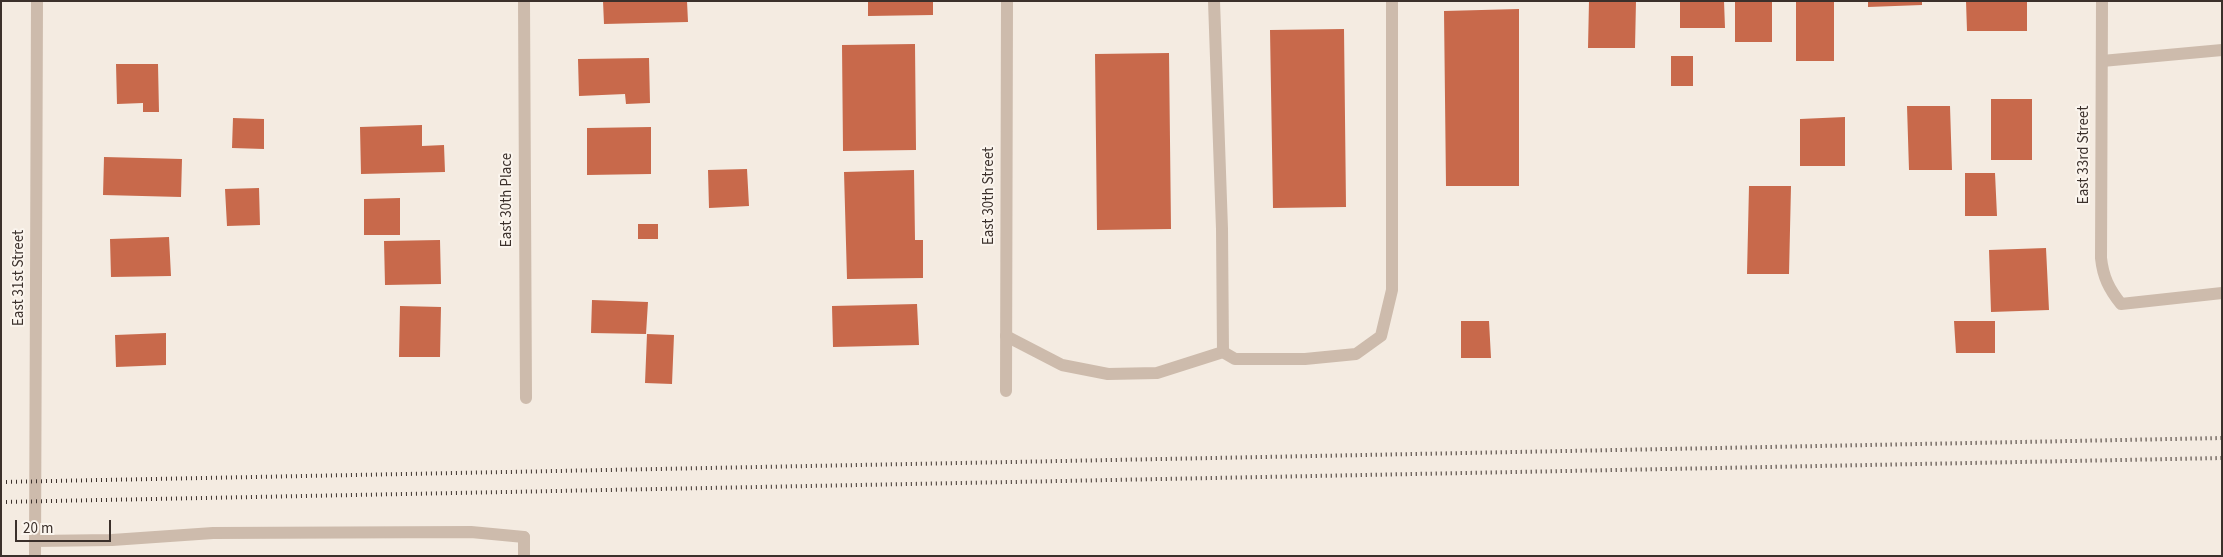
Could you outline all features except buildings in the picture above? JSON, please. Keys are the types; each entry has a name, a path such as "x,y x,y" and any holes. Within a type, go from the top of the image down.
{"street":[{"name":"East 31st Street","path":"35,556 38,1"},
{"name":"East 30th Place","path":"524,1 526,398"},
{"name":"East 30th Street","path":"1006,391 1007,1"},
{"path":"1214,1 1222,228 1223,352"},
{"path":"1006,336 1062,365 1108,374 1157,373 1223,352 1236,359 1305,358 1356,354 1381,336 1392,290 1392,1"},
{"name":"East 33rd Street","path":"2102,1 2101,258 2103,276 2110,291 2121,304 2222,294"},
{"path":"2102,61 2222,50"},
{"path":"35,541 112,540 223,533 471,532 524,537 524,556"}],"railway":[{"path":"1,482 2222,438"},
{"path":"1,502 2222,458"}]}
